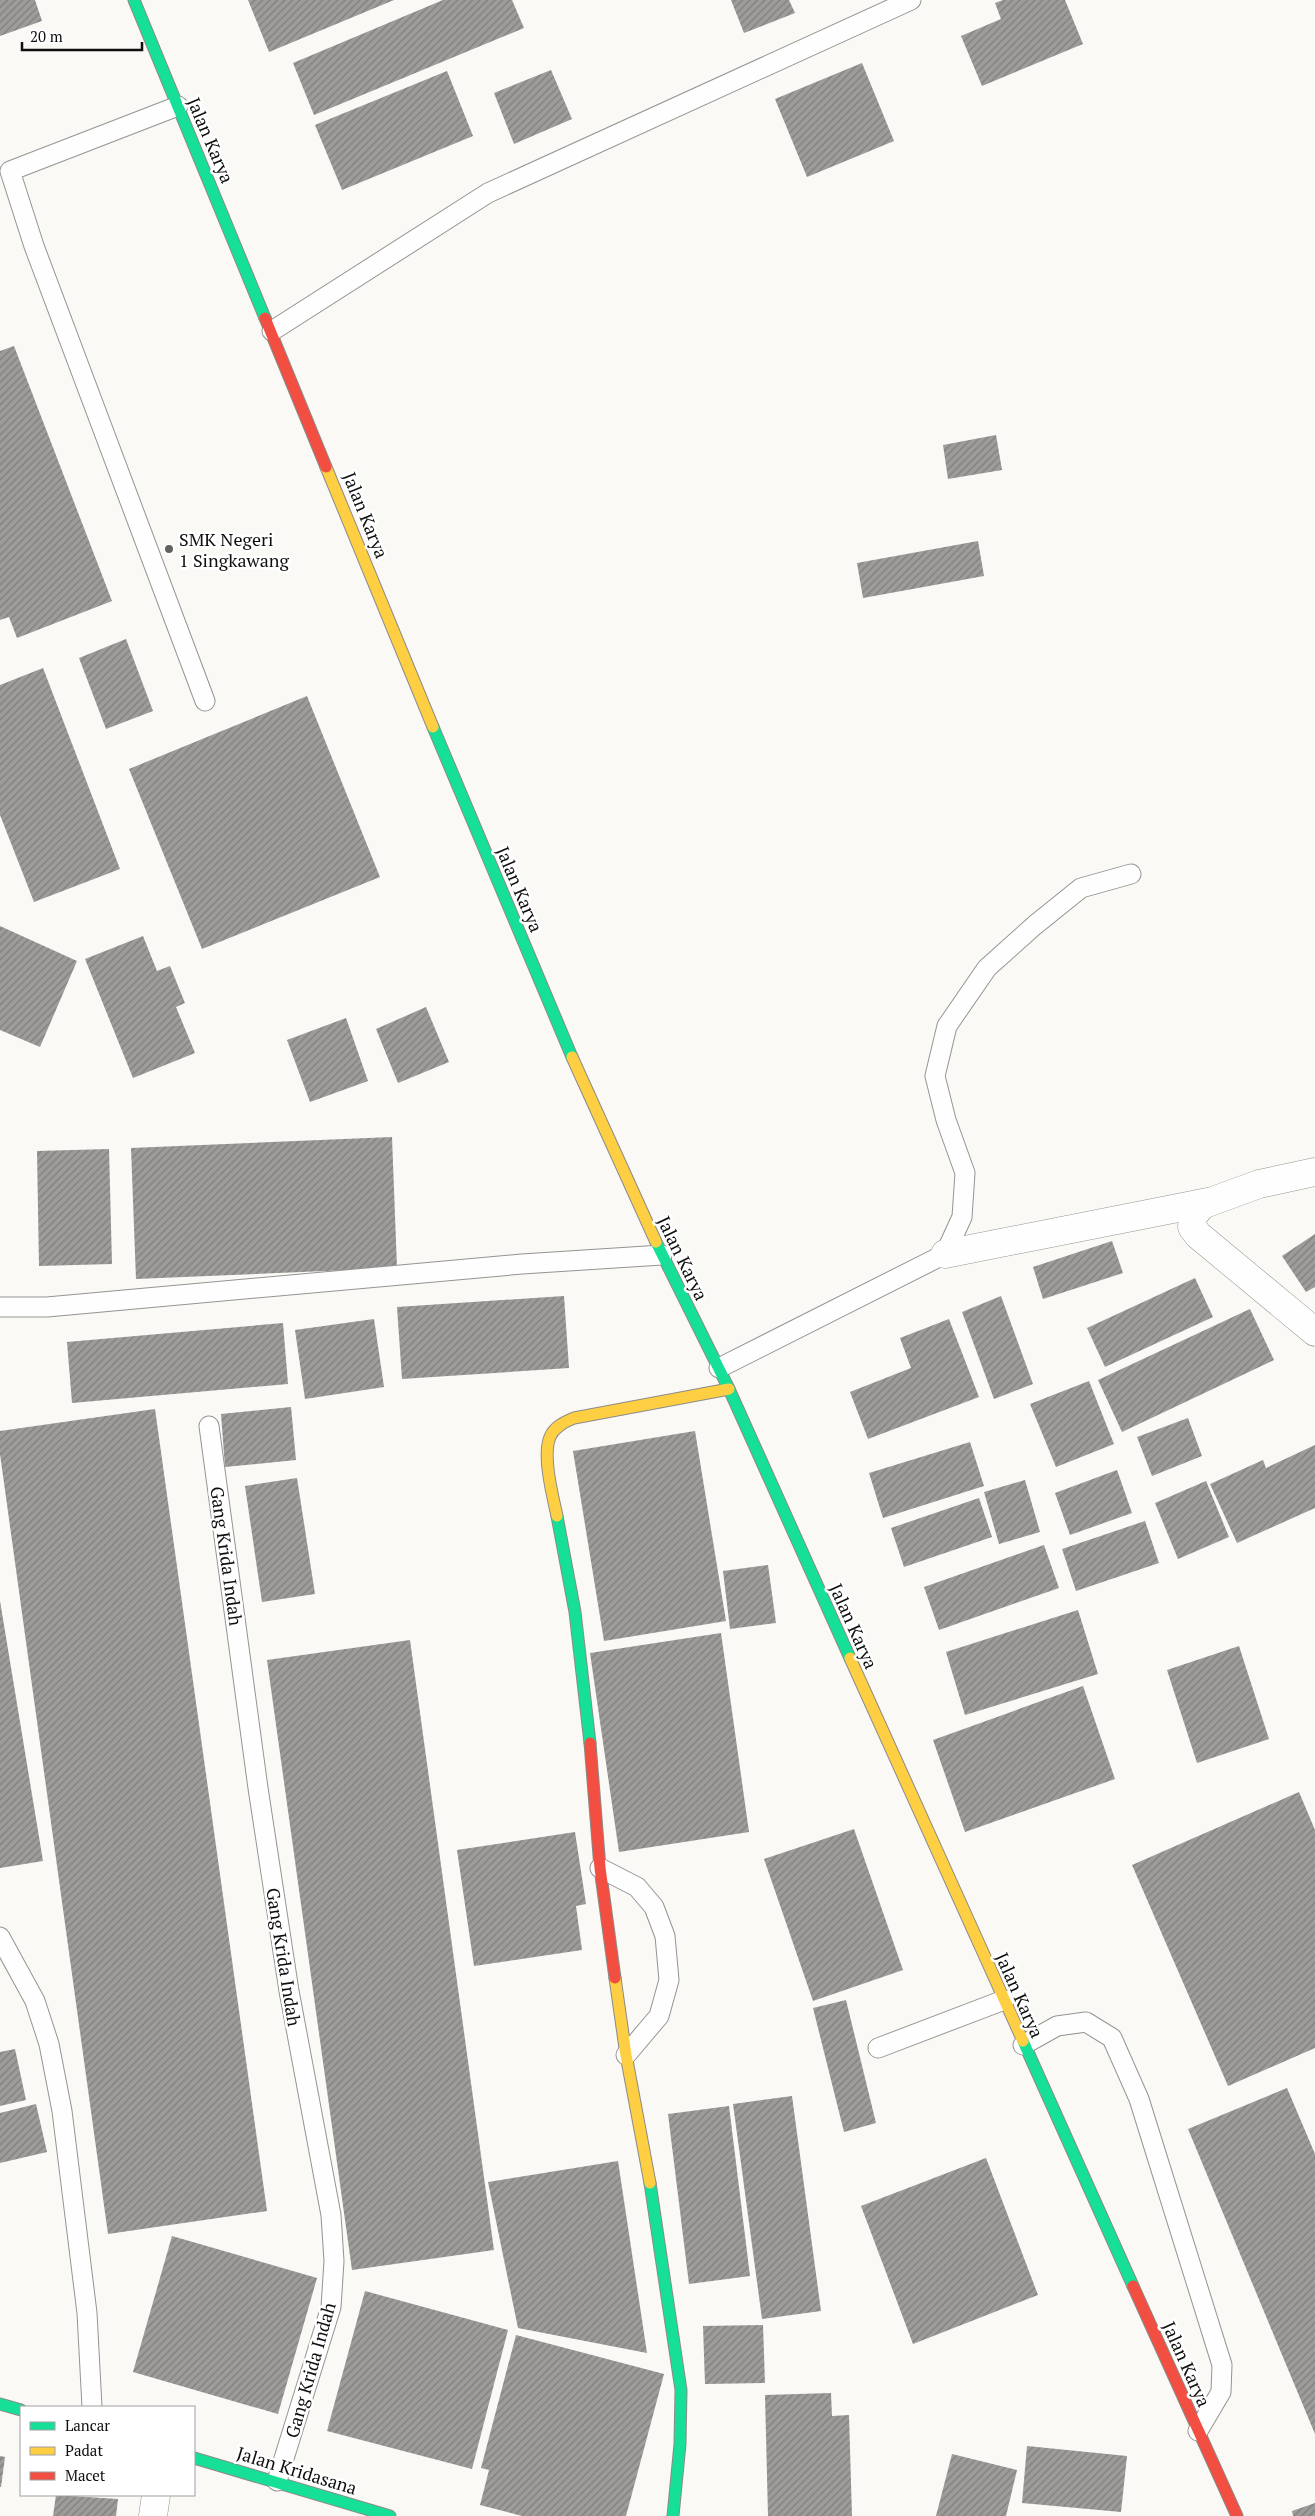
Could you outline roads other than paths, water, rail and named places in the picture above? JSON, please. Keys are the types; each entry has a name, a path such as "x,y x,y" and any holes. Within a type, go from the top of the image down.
{"street":[{"name":"Jalan Karya","path":"134,0 272,331 437,736 593,1106 662,1255 729,1389 1237,2516"},
{"path":"1315,1172 1259,1184 1202,1204 1193,1216 1192,1226 1198,1234 1315,1332"},
{"path":"945,1254 1208,1202"},
{"path":"673,2516 680,2444 681,2390 645,2147 626,2055 600,1868 589,1724 575,1612 551,1488 548,1449 550,1437 560,1424 574,1418 729,1389"},
{"path":"0,2404 20,2410"},
{"name":"Jalan Kridasana","path":"195,2458 278,2481 390,2516"},
{"path":"153,2516 156,2496"}],"lane":[{"path":"272,331 488,193 911,0"},
{"path":"178,106 5,172 205,700"},
{"path":"719,1368 945,1254 962,1217 965,1173 946,1120 935,1076 947,1026 987,968 1036,925 1081,888 1131,874"},
{"path":"0,1308 47,1308 522,1264 662,1255"},
{"name":"Gang Krida Indah","path":"209,1426 280,1933 331,2215 334,2261 331,2307 278,2481"},
{"path":"600,1868 637,1887 654,1907 665,1936 669,1980 659,2016 626,2055"},
{"path":"0,1937 35,2001 49,2044 62,2111 87,2313 92,2406"},
{"path":"878,2048 1004,2000"},
{"path":"1024,2044 1057,2026 1086,2022 1112,2038 1139,2099 1222,2365 1221,2392 1198,2431"}],"place":[{"name":"SMK Negeri 1 Singkawang","path":"169,549"}]}
